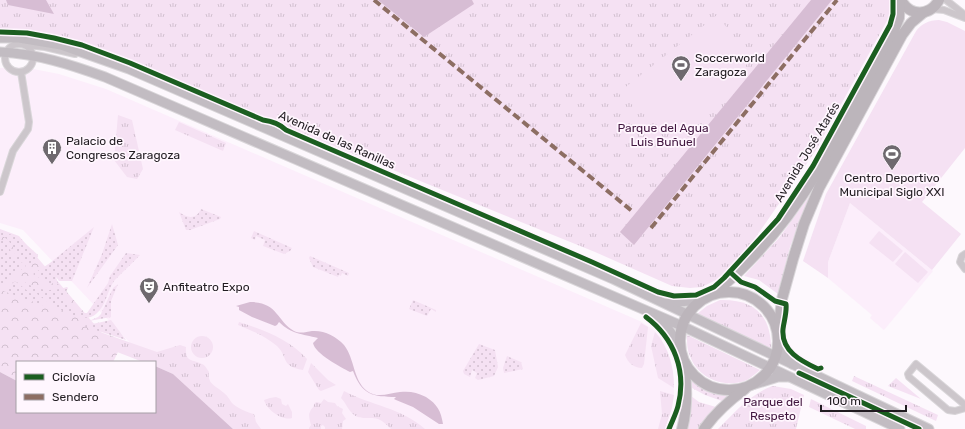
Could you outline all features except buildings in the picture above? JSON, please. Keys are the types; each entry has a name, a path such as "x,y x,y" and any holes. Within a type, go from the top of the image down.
{"main road":[{"path":"900,0 912,11 928,11"},
{"name":"Avenida José Atarés","path":"682,326 693,307 735,277 766,244 791,214 813,181 890,41 899,18 900,0"},
{"name":"Avenida José Atarés","path":"776,357 782,299 804,224 819,188 902,35 911,22 928,11 939,0"},
{"name":"Avenida de las Ranillas","path":"0,38 105,77 682,326 900,429"},
{"name":"Avenida de las Ranillas","path":"3,52 27,47 61,45 129,69 401,186 666,304 793,366 929,429"},
{"path":"666,304 706,298 720,292 742,293 752,297 760,303 772,317 784,353 793,366"},
{"name":"Avenida de las Ranillas","path":"655,315 669,330 680,346"},
{"path":"682,326 680,346 684,361 687,390 682,429"},
{"path":"704,429 722,408 734,397 762,378 776,357"},
{"path":"684,361 693,374 701,381 721,390 742,389 778,377 790,377"}],"street":[{"path":"946,0 965,16"},
{"path":"928,11 944,10 965,16"},
{"path":"13,46 27,47 33,61 31,66 21,72 14,71 9,68 3,52 13,46"},
{"path":"0,192 13,151 28,129 29,122 21,72"},
{"path":"965,254 962,256 960,262 965,269"},
{"path":"916,364 957,398 965,407 953,411 948,410 909,377 908,374 916,364"},
{"path":"953,411 958,405 957,398"}],"shaded area":[{"path":"6,0 46,0 54,14 8,5"},
{"path":"378,0 472,0 474,4 424,37"},
{"path":"811,0 832,0 634,245 620,232"},
{"path":"23,67 59,74 106,89 642,322 655,331 661,338 673,371 674,393 664,429 233,429 156,363 156,361 147,361 23,230 0,223 0,68"},
{"path":"850,203 933,271 884,330 870,318 872,315 828,278 828,262"},
{"path":"250,302 266,305 276,312 288,327 296,332 301,333 316,331 334,336 348,351 356,375 362,386 367,391 375,395 364,390 356,379 353,371 350,372 341,367 323,356 318,351 313,343 318,338 292,331 279,322 275,326 252,317 239,310 239,307 236,306"},
{"path":"156,366 173,374 233,429 0,429 0,372 16,380 16,413 156,413"},
{"path":"407,392 423,395 433,402 438,408 443,424 439,424 413,407 394,399 396,397 375,395"}],"green space":[{"name":"Parque del Agua Luis Buñuel","path":"0,0 891,0 892,8 888,19 816,150 747,250 722,277 702,287 690,288 672,286 595,252 94,49 72,42 31,34 0,32"},
{"name":"Soccerworld Zaragoza","path":"717,15 751,59 681,144 618,93"},
{"name":"Centro Deportivo Municipal Siglo XXI","path":"939,20 947,22 965,31 965,148 922,202 961,234 932,270 850,203 828,262 828,278 803,261 826,194 915,33 919,27 925,23"},
{"path":"118,115 132,120 143,169 137,179 127,177 114,160"},
{"path":"179,122 226,143 223,151 175,130"},
{"path":"810,195 790,247 778,294 759,280 744,276 779,238"},
{"path":"201,209 221,217 220,219 190,230 186,230 179,212 185,216 191,217 197,215"},
{"path":"112,224 118,245 87,288 102,254"},
{"path":"94,227 72,281 59,281 56,277 58,284 48,283 33,274 50,263"},
{"path":"0,229 19,236 118,352 114,361 16,361 16,380 0,372"},
{"path":"0,231 18,237 38,255 38,257 28,265 24,261 16,259 11,245 7,239 0,235"},
{"path":"254,231 292,248 284,254 263,246 265,240 256,236 255,240 251,238"},
{"path":"879,231 903,251 893,262 869,243"},
{"path":"0,239 9,248 12,260 23,263 26,266 0,286"},
{"path":"905,252 928,272 918,283 895,264"},
{"path":"126,253 140,255 114,281 99,311 88,318 78,317 56,307 19,280 20,279 31,286 48,290 67,287 68,288 62,299 76,311 87,313 108,283 110,276"},
{"path":"310,256 349,273 348,276 342,273 341,276 339,275 338,277 313,267 309,258"},
{"path":"15,281 48,307 3,291"},
{"path":"118,284 111,301 111,317 89,321 101,314 113,288"},
{"path":"0,294 83,326 157,352 180,345 186,347 188,358 204,365 209,372 211,383 225,394 234,405 242,410 254,414 256,422 261,429 233,429 173,374 156,366 156,361 140,361 19,314"},
{"path":"413,300 436,310 436,312 431,309 427,316 409,309"},
{"path":"720,300 742,302 758,311 764,318 768,327 771,349 697,314 707,306"},
{"path":"111,320 126,340 83,326"},
{"path":"239,322 276,336 300,352 307,359 303,370 288,364 281,350 277,346 258,334 238,325"},
{"path":"641,323 648,327 644,364 642,368 636,367 632,364 625,355"},
{"path":"655,332 664,344 670,358 674,388 658,378 651,346"},
{"path":"687,335 760,370 747,380 739,382 730,383 714,380 699,371 694,364 688,351"},
{"path":"202,336 210,339 213,347 210,355 202,358 194,355 191,347 194,339"},
{"path":"479,344 495,350 498,367 494,376 478,380 475,378 477,373 472,370 470,377 464,374 463,371"},
{"path":"507,356 521,362 523,369 504,373 503,368"},
{"path":"311,363 328,380 336,385 321,391 319,390 308,372"},
{"path":"854,376 938,415 936,421 852,381"},
{"path":"896,378 921,399 888,386"},
{"path":"691,380 699,387 708,391 729,395 722,401 705,395 692,388"},
{"name":"Parque del Respeto","path":"773,386 791,389 804,395 796,429 718,429 750,398"},
{"path":"344,391 396,411 416,422 425,429 391,429 378,419 356,416 350,411 341,398"},
{"path":"660,391 674,395 672,408 665,429 658,429 662,414"},
{"path":"691,396 699,402 716,407 699,429 686,429"},
{"path":"276,397 281,399 282,404 286,406 288,404 292,412 292,418 284,418 275,414 268,407 264,400"},
{"path":"324,399 328,402 335,403 343,409 342,413 346,419 343,421 342,429 325,429 323,425 321,426 321,429 309,429 311,425 309,416 310,411 316,402 321,403"},
{"path":"811,399 866,426 866,429 855,429 809,407"}],"marked path":[{"path":"374,0 632,211"},
{"path":"651,228 837,0"}],"cycle path":[{"path":"0,32 27,33 54,38 82,45 130,63 263,120 275,123 286,130 658,292 674,296 696,295 714,287 778,219 813,166 890,25 893,14 893,0"},
{"path":"730,272 741,282 755,287 775,301 786,304 783,329 785,343 793,354 799,359 818,369 821,368"},
{"path":"646,317 656,325 671,345 679,368 681,380 680,393 677,409 669,429"},
{"path":"799,373 919,429"}],"place":[{"name":"Soccerworld Zaragoza","path":"681,82"},
{"name":"Palacio de Congresos Zaragoza","path":"52,165"},
{"name":"Centro Deportivo Municipal Siglo XXI","path":"892,171"},
{"name":"Anfiteatro Expo","path":"149,304"}]}
